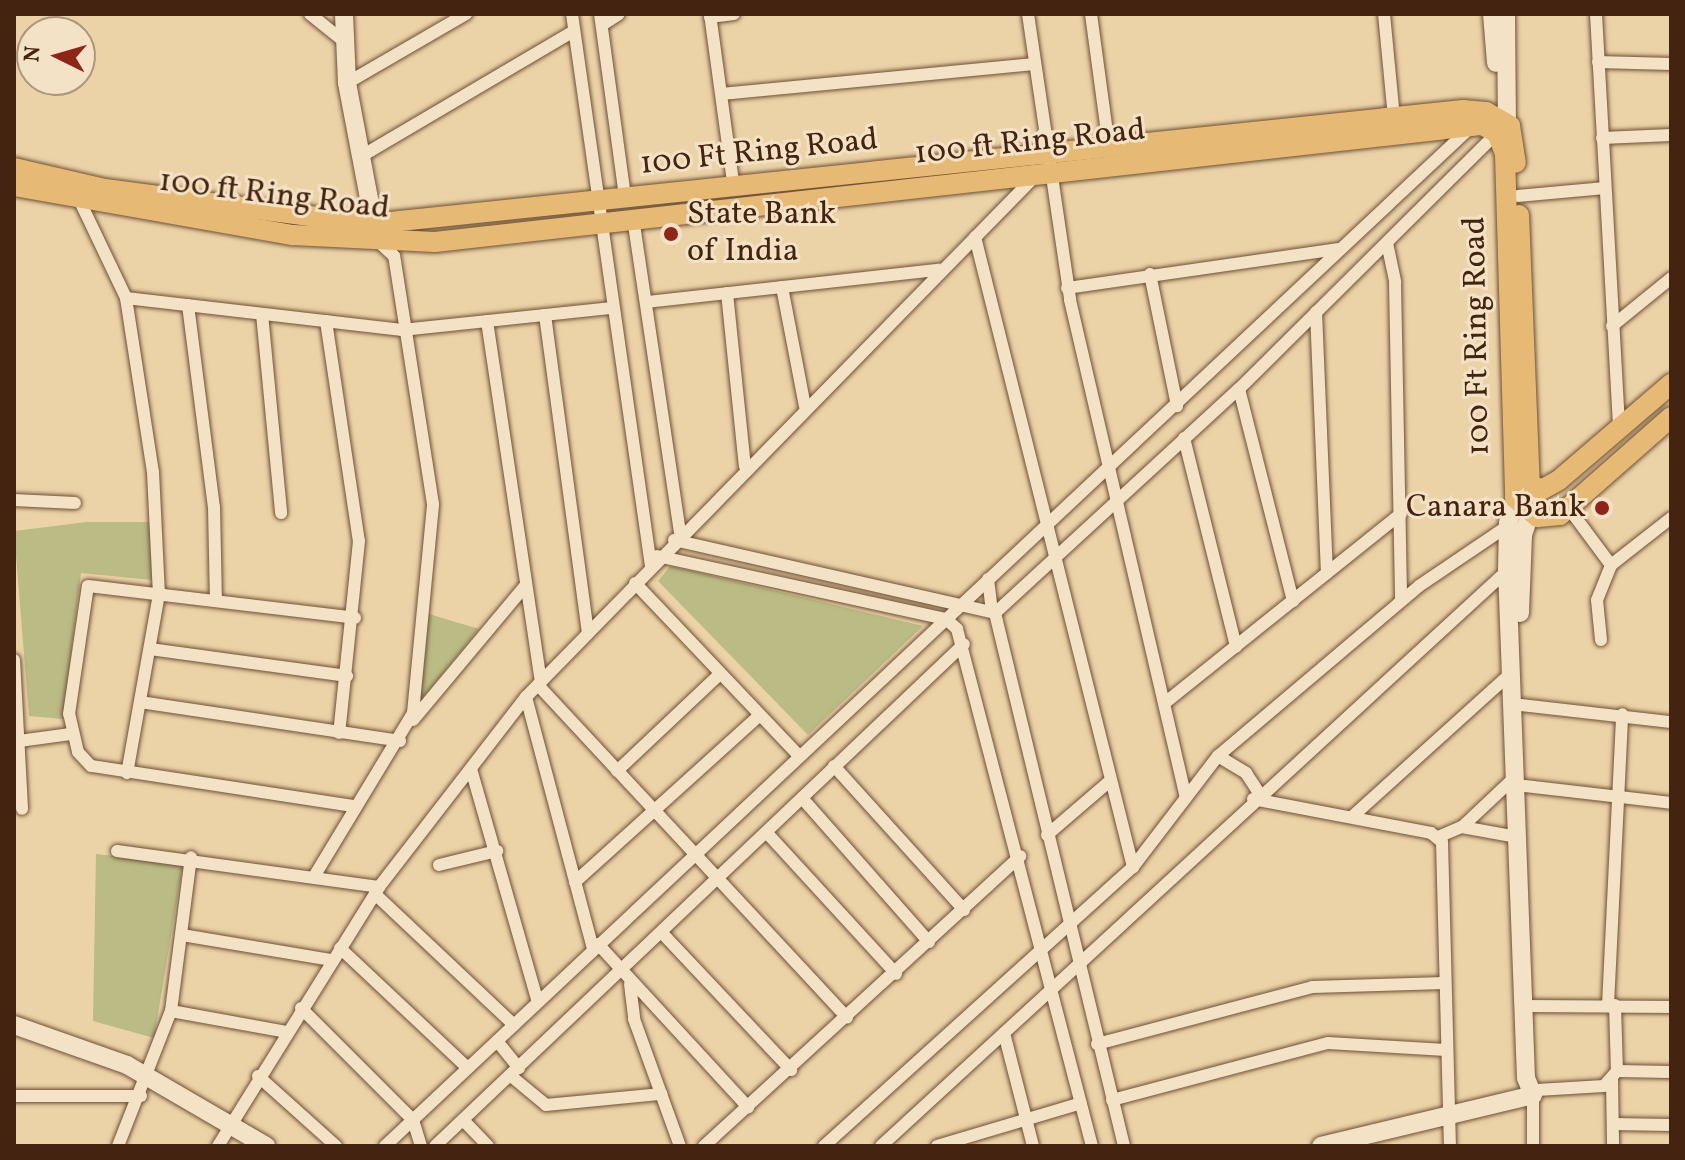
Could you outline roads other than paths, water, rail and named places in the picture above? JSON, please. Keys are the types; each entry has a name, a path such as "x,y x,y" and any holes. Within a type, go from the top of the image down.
{"main road":[{"path":"344,14 341,39 347,83 375,233"},
{"path":"1492,14 1494,129 1518,196 1532,481 1520,513 1514,566 1511,673 1533,1006 1535,1092"},
{"path":"1494,129 1506,14"},
{"name":"100 Ft Ring Road","path":"375,233 733,183 1045,166 1109,147 1463,110 1494,129 1520,513"},
{"name":"100 ft Ring Road","path":"14,186 76,191 293,235 375,233 600,222 1045,166 1494,129"},
{"path":"14,168 76,191"},
{"path":"1532,481 1559,480 1671,384"},
{"path":"1520,513 1549,518 1570,510 1671,417"},
{"path":"1514,566 1521,705 1517,837 1526,1078 1535,1092"},
{"path":"14,1025 149,1077 232,1123 266,1146"},
{"path":"1321,1146 1535,1092"}],"street":[{"path":"310,14 341,39"},
{"path":"347,83 466,14"},
{"path":"572,14 610,308 654,561"},
{"path":"619,14 601,20 625,197"},
{"path":"733,183 710,15 734,14"},
{"path":"1028,14 1045,166 1067,288 1105,471 1166,702 1186,798"},
{"path":"1091,14 1109,147"},
{"path":"1384,14 1394,117"},
{"path":"1598,16 1619,429"},
{"path":"360,157 574,31"},
{"path":"1598,62 1671,64"},
{"path":"722,94 1034,64"},
{"path":"994,612 1239,389 1387,243 1494,129"},
{"path":"385,1146 692,853 1177,406 1338,249 1494,129"},
{"path":"1602,138 1671,135"},
{"path":"218,1146 258,1076 377,890 526,697 745,466 1045,166"},
{"path":"1518,196 1605,188"},
{"path":"76,191 126,298 153,472 159,594 127,773"},
{"path":"633,218 677,537"},
{"path":"375,233 394,256 402,330 433,504 411,722"},
{"path":"975,237 1133,867"},
{"path":"1387,243 1395,282 1401,601"},
{"path":"1067,288 1338,249"},
{"path":"647,302 939,270"},
{"path":"908,273 924,286"},
{"path":"1150,274 1177,406"},
{"path":"1612,326 1671,278"},
{"path":"782,287 805,406"},
{"path":"727,293 745,466"},
{"path":"126,298 402,330 610,308"},
{"path":"188,305 214,507 216,600"},
{"path":"1316,312 1327,573"},
{"path":"262,314 281,513"},
{"path":"545,315 588,632"},
{"path":"326,321 359,541 355,618 339,733"},
{"path":"487,321 539,684 847,1018"},
{"path":"1239,389 1293,601"},
{"path":"1184,438 1236,647"},
{"path":"14,500 75,503"},
{"path":"1570,510 1611,565"},
{"path":"824,1146 1133,867 1218,756 1401,601 1520,513"},
{"path":"1166,702 1401,514"},
{"path":"1601,640 1597,600 1611,565 1671,518"},
{"path":"677,537 994,612"},
{"path":"654,561 946,619 964,644 1092,1146"},
{"path":"881,1146 1256,796 1514,566"},
{"path":"988,579 1069,928 1124,1146"},
{"path":"635,583 798,755"},
{"path":"353,806 127,773 86,764 71,734 88,586 355,618"},
{"path":"315,875 353,806 411,722 525,586"},
{"path":"435,1146 663,934 964,644"},
{"path":"150,649 347,676"},
{"path":"14,660 22,809"},
{"path":"1354,815 1511,673"},
{"path":"617,771 719,675"},
{"path":"526,697 575,882 596,946 748,1107"},
{"path":"140,702 400,741"},
{"path":"1521,705 1622,714 1671,722"},
{"path":"1613,1146 1612,1005 1622,797 1622,714"},
{"path":"575,882 759,716"},
{"path":"19,741 71,734"},
{"path":"1218,756 1246,773 1256,796"},
{"path":"834,766 964,910"},
{"path":"471,769 538,1002"},
{"path":"1047,835 1111,780"},
{"path":"1256,796 1354,815 1438,837 1462,827 1519,782 1671,803"},
{"path":"802,798 929,942"},
{"path":"1462,827 1517,837"},
{"path":"767,833 896,974"},
{"path":"1438,837 1444,850 1444,983 1450,1146"},
{"path":"117,851 191,857 315,875 377,890 514,1025"},
{"path":"439,865 497,851"},
{"path":"704,1146 896,974 1020,856"},
{"path":"118,1146 149,1077 171,1011 191,857"},
{"path":"663,934 791,1070"},
{"path":"182,935 332,960"},
{"path":"340,948 468,1068"},
{"path":"1097,1044 1312,987 1444,983"},
{"path":"630,984 661,1094 680,1146"},
{"path":"1533,1006 1671,1007"},
{"path":"301,1008 413,1120 421,1146"},
{"path":"171,1011 286,1032"},
{"path":"1004,1033 1033,1146"},
{"path":"497,1041 515,1072 546,1105 661,1094"},
{"path":"1112,1100 1328,1043 1446,1050"},
{"path":"1533,1146 1535,1092 1600,1087 1614,1075 1671,1072"},
{"path":"258,1076 336,1146"},
{"path":"14,1096 141,1096"},
{"path":"937,1146 1081,1103"},
{"path":"463,1120 488,1146"},
{"path":"1613,1124 1671,1125"}],"place":[{"name":"State Bank of India","path":"671,234"},
{"name":"Canara Bank","path":"1602,508"}]}
